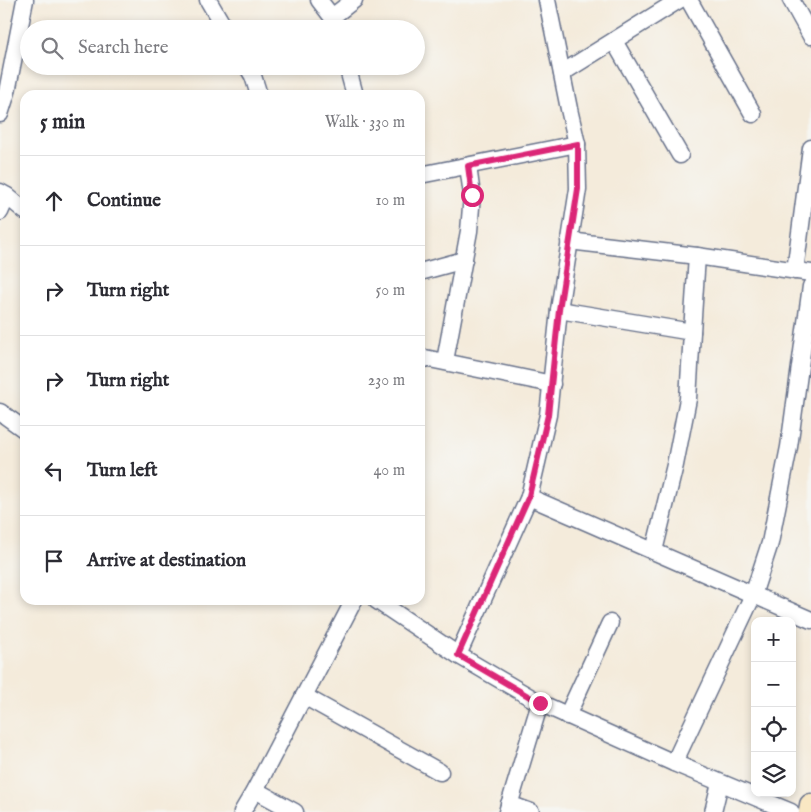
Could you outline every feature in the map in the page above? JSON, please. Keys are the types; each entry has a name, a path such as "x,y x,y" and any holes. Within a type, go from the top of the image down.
{"street":[{"path":"21,20 25,0"},
{"path":"208,0 220,20"},
{"path":"319,0 332,20"},
{"path":"337,20 354,0"},
{"path":"458,655 529,496 548,415 559,310 578,189 578,144 547,0"},
{"path":"562,73 679,0"},
{"path":"689,0 753,114"},
{"path":"791,0 811,36"},
{"path":"0,114 7,92 20,26"},
{"path":"614,40 680,155"},
{"path":"252,75 257,90"},
{"path":"349,75 354,90"},
{"path":"425,174 578,144"},
{"path":"569,240 803,272 811,148"},
{"path":"444,361 469,231 472,195 468,166"},
{"path":"0,212 4,194 20,207"},
{"path":"654,552 675,465 688,399 697,256"},
{"path":"425,271 464,260"},
{"path":"674,763 753,594 770,543 789,447 811,286"},
{"path":"559,310 692,332"},
{"path":"425,358 552,384"},
{"path":"0,412 20,426"},
{"path":"529,496 811,620"},
{"path":"242,812 351,605"},
{"path":"383,605 458,655 540,703 720,783 791,812"},
{"path":"567,716 610,623"},
{"path":"304,696 440,772"},
{"path":"531,812 508,808 540,703"},
{"path":"714,812 720,783"},
{"path":"255,790 295,812"},
{"path":"810,812 811,805"}],"route":[{"path":"472,195 468,166 578,144 578,189 559,310 548,415 529,496 458,655 540,703"}]}
